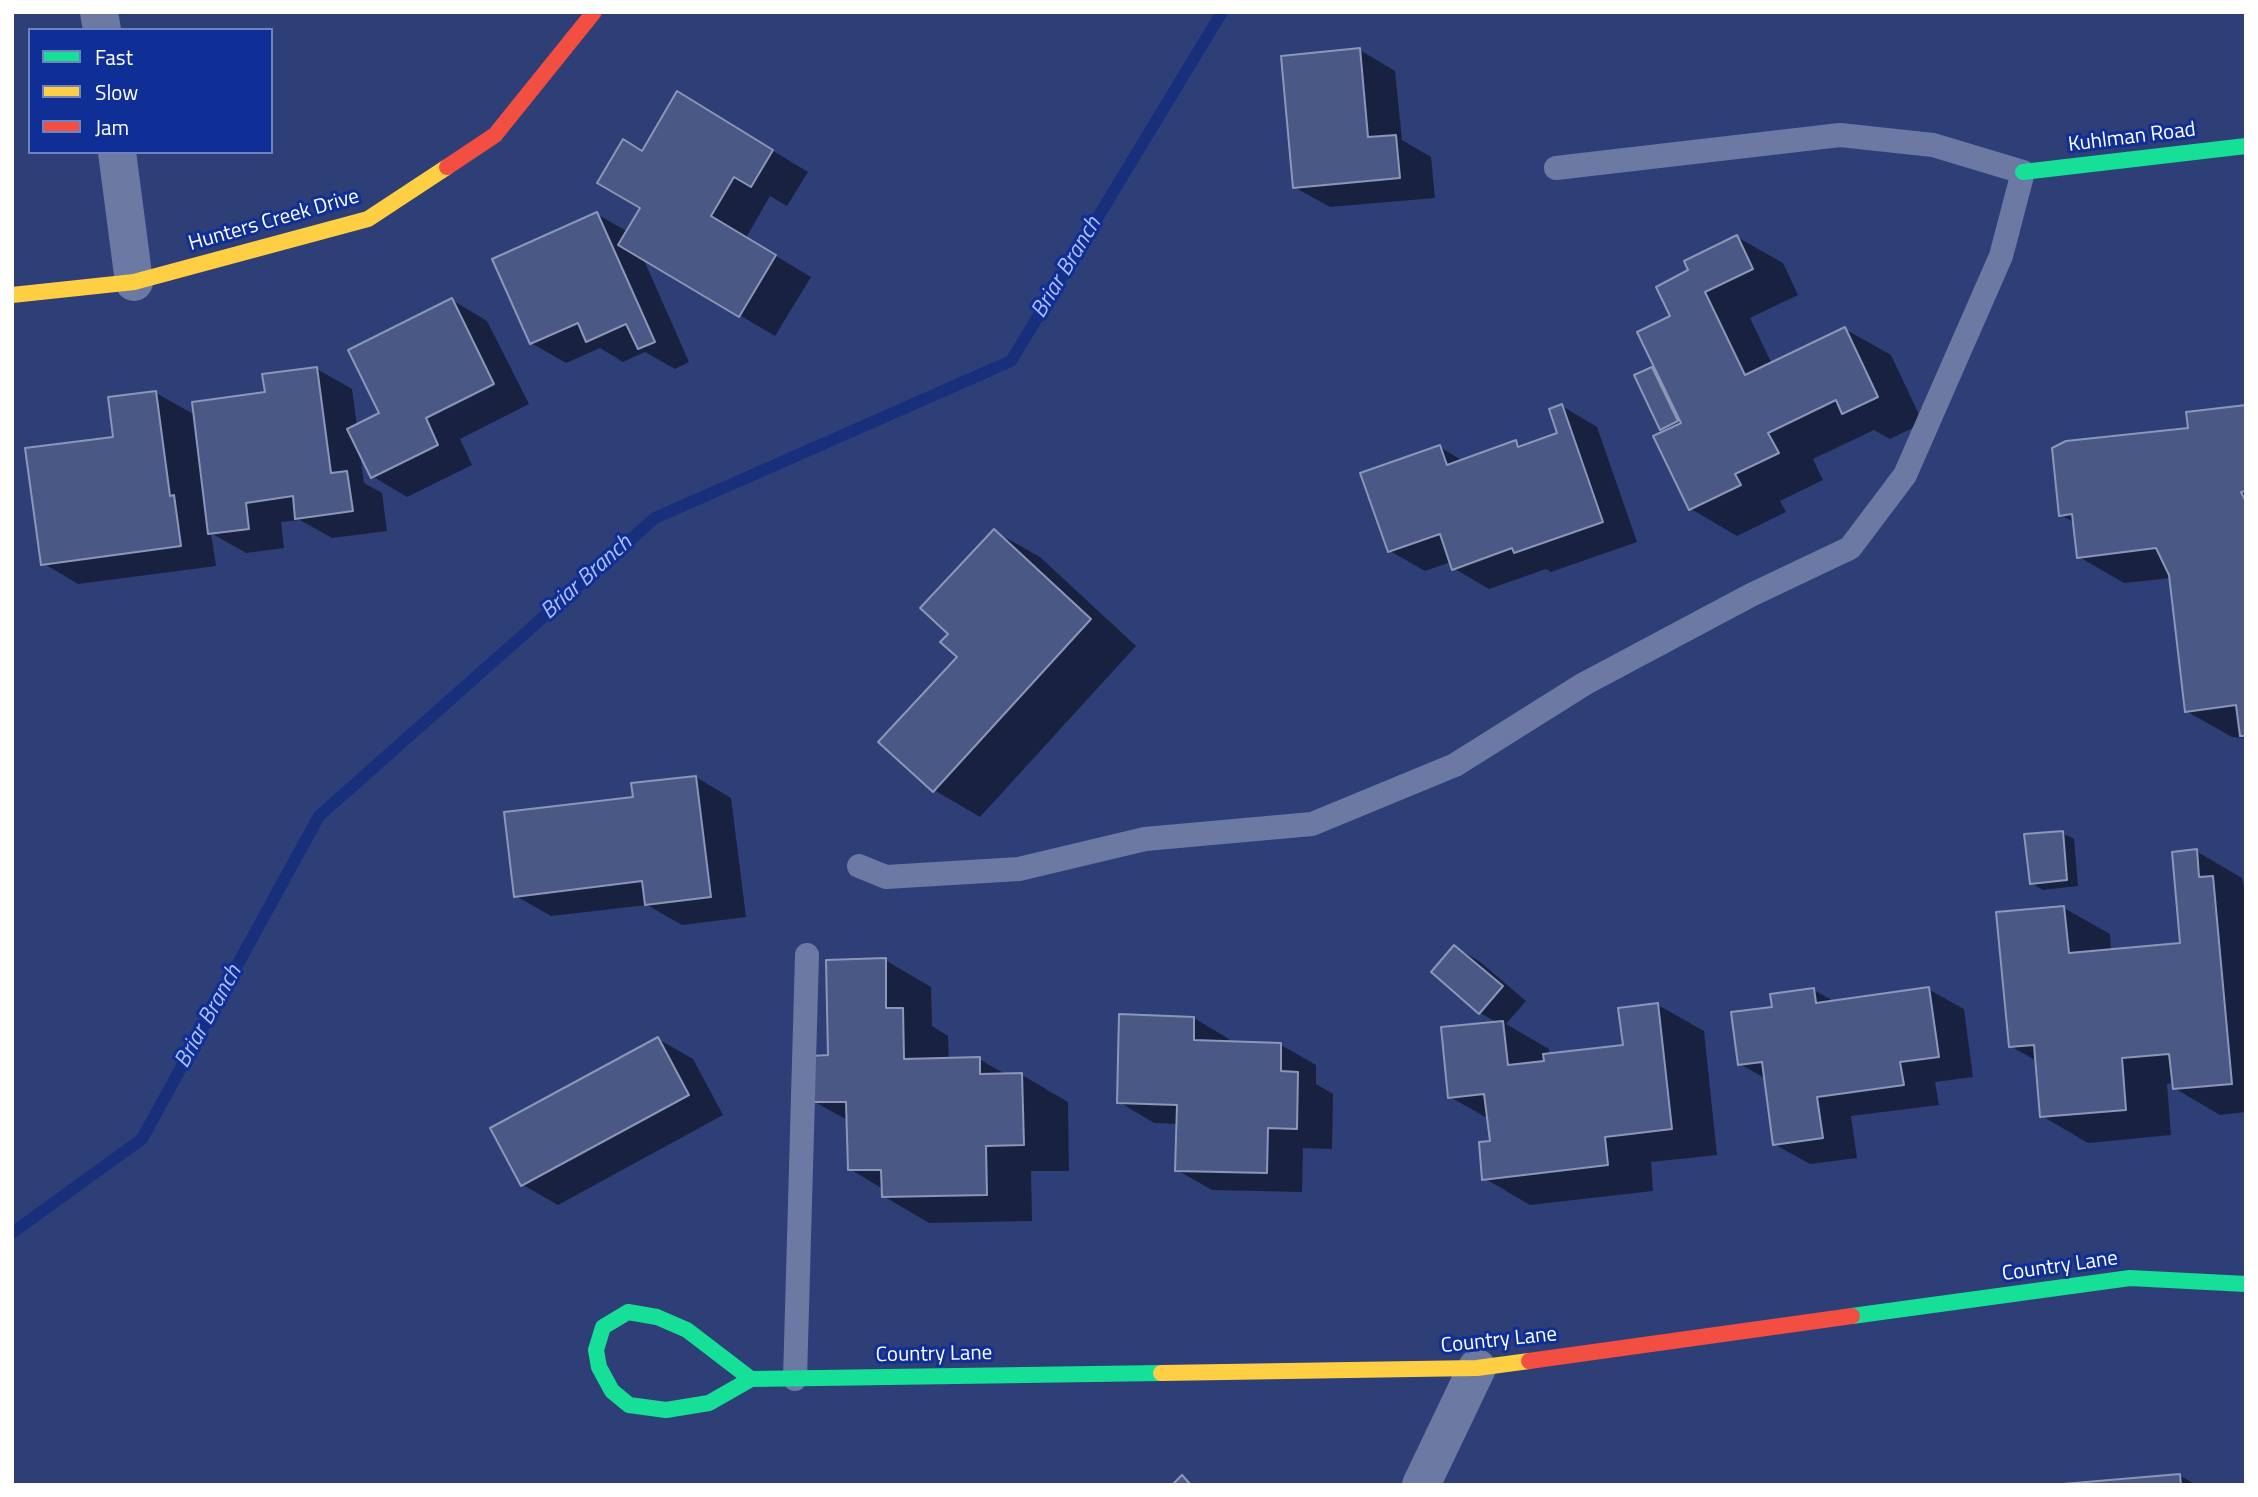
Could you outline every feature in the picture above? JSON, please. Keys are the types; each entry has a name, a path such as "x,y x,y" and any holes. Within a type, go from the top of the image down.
{"street":[{"name":"Hunters Creek Drive","path":"12,295 134,282 368,219 495,135 594,12"},
{"name":"Kuhlman Road","path":"2023,172 2246,146"},
{"path":"117,154 134,282"},
{"name":"Country Lane","path":"751,1379 687,1330 657,1317 628,1312 603,1327 596,1350 599,1367 612,1391 629,1405 666,1410 709,1403 751,1379 1477,1368 2130,1278 2246,1284"},
{"path":"1421,1485 1477,1368"}],"lane":[{"path":"859,866 886,877 1019,869 1145,839 1312,824 1455,765 1584,684 1751,595 1850,548 1905,475 2001,256 2023,172 1933,145 1840,135 1556,168"},
{"path":"795,1379 807,955"}],"building":[{"path":"1360,48 1368,137 1396,135 1400,178 1293,188 1281,56"},
{"path":"677,91 773,150 751,187 734,177 711,216 776,255 739,317 618,245 640,208 597,183 623,139 642,151"},
{"path":"597,212 655,342 638,349 626,324 586,342 578,323 530,344 492,259"},
{"path":"1737,235 1753,269 1705,292 1745,375 1845,327 1878,397 1842,414 1836,400 1768,433 1779,453 1735,474 1741,485 1689,510 1653,436 1681,423 1637,332 1670,316 1656,287 1688,270 1684,261"},
{"path":"452,298 494,384 426,418 438,445 371,478 347,429 379,413 348,350"},
{"path":"317,367 331,473 347,471 353,511 295,519 293,496 246,503 249,529 208,534 192,402 265,392 262,374"},
{"path":"1652,367 1678,421 1660,430 1634,375"},
{"path":"156,391 170,496 174,495 181,546 41,565 25,448 113,437 108,397"},
{"path":"1562,404 1603,522 1514,553 1512,548 1452,570 1440,534 1388,552 1360,473 1440,445 1447,465 1516,440 1518,447 1557,433 1549,409"},
{"path":"2246,405 2246,491 2241,492 2246,502 2246,736 2240,736 2236,705 2185,712 2169,575 2156,548 2077,558 2072,514 2059,516 2052,448 2066,441 2188,428 2186,412"},
{"path":"994,529 1091,619 933,792 878,742 957,657 940,642 948,634 920,608"},
{"path":"696,776 711,897 645,905 642,881 514,897 504,812 633,797 631,783"},
{"path":"2063,831 2067,880 2030,884 2024,834"},
{"path":"2197,849 2199,877 2213,876 2232,1084 2173,1089 2169,1054 2122,1058 2126,1110 2040,1117 2034,1045 2009,1047 1996,912 2064,906 2069,953 2180,943 2172,852"},
{"path":"1454,945 1503,986 1479,1014 1431,972"},
{"path":"886,958 886,1008 903,1008 904,1059 980,1057 980,1074 1022,1073 1024,1145 986,1146 987,1195 882,1197 881,1170 848,1170 846,1102 811,1102 810,1056 828,1055 826,960"},
{"path":"1929,987 1939,1057 1900,1062 1904,1085 1817,1097 1823,1138 1773,1145 1762,1062 1738,1065 1731,1012 1772,1007 1770,994 1814,988 1816,1003"},
{"path":"1658,1003 1672,1129 1605,1137 1608,1165 1482,1180 1479,1142 1490,1141 1484,1094 1448,1098 1441,1027 1503,1021 1508,1065 1544,1061 1543,1054 1623,1045 1618,1008"},
{"path":"1119,1014 1194,1017 1194,1040 1281,1043 1281,1071 1298,1072 1297,1129 1268,1128 1267,1173 1175,1171 1177,1105 1117,1103"},
{"path":"658,1037 689,1095 521,1186 490,1128"},
{"path":"2180,1474 2181,1485 2051,1485"},
{"path":"1182,1475 1191,1485 1172,1485"}],"waterway":[{"name":"Briar Branch","path":"12,1233 142,1139 319,816 655,518 1011,361 1222,12"}],"traffic: fast":[{"path":"2023,172 2246,146"},
{"path":"1852,1316 2130,1278 2246,1284"},
{"path":"751,1379 687,1330 657,1317 628,1312 603,1327 596,1350 599,1367 612,1391 629,1405 666,1410 709,1403 751,1379 1161,1373"}],"traffic: slow":[{"path":"12,295 134,282 368,219 447,167"},
{"path":"1161,1373 1477,1368 1529,1361"}],"traffic: jam":[{"path":"447,167 495,135 594,12"},
{"path":"1529,1361 1852,1316"}]}
